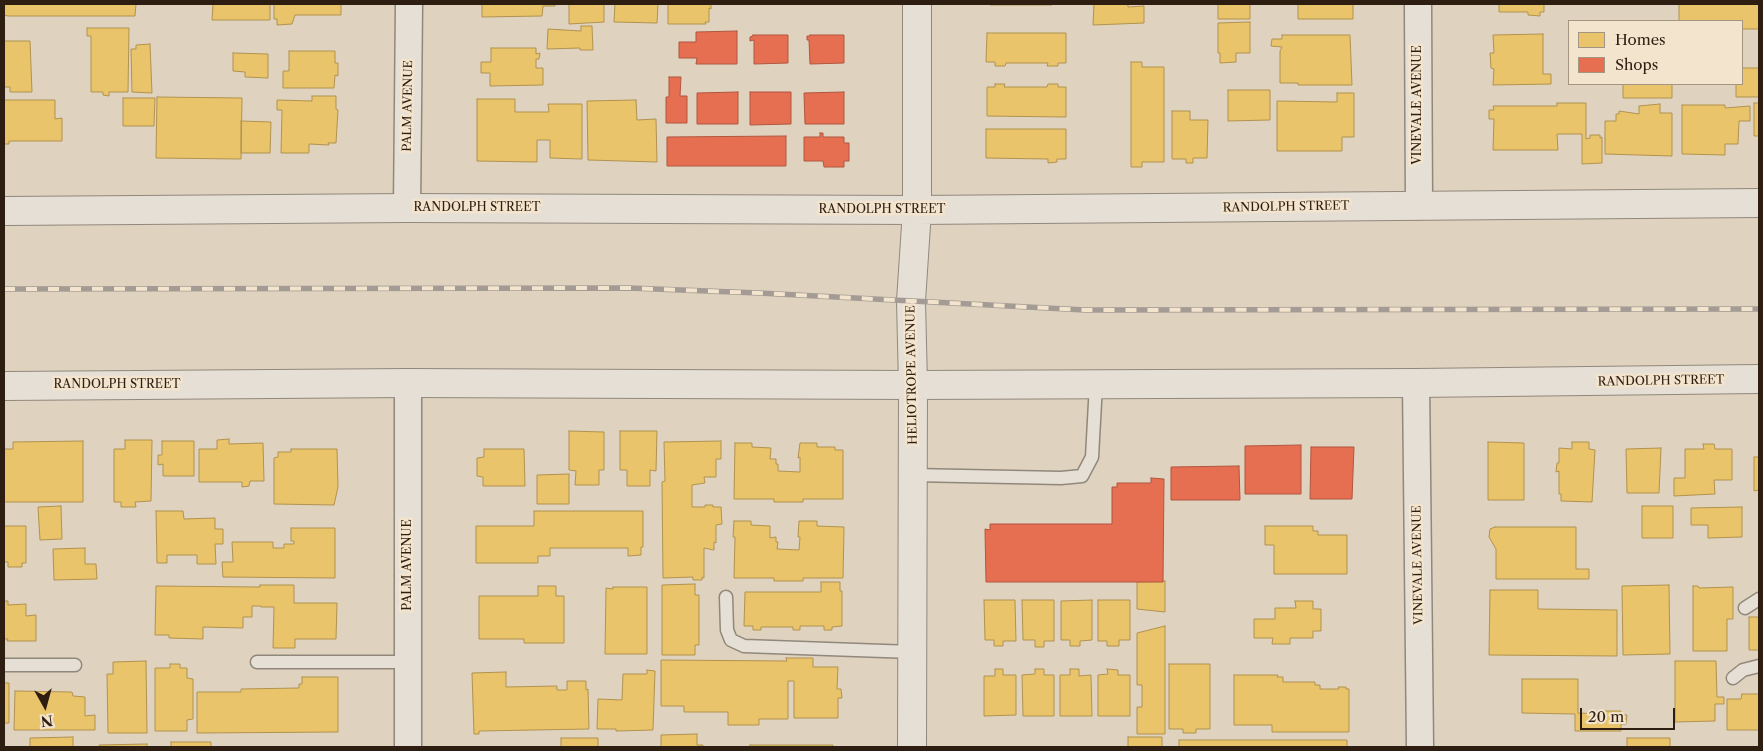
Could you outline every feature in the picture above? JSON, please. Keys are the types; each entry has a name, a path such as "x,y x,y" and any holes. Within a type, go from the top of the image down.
{"street":[{"name":"PALM AVENUE","path":"407,208 409,4"},
{"name":"HELIOTROPE AVENUE","path":"912,747 913,385 911,302 917,210 916,4"},
{"name":"VINEVALE AVENUE","path":"1418,4 1419,206"},
{"name":"RANDOLPH STREET","path":"4,211 407,208 917,210 1759,203"},
{"name":"RANDOLPH STREET","path":"4,386 408,383 913,385 1416,383 1759,379"},
{"name":"PALM AVENUE","path":"408,383 408,747"},
{"name":"VINEVALE AVENUE","path":"1416,383 1420,747"}],"lane":[{"path":"912,475 1061,478 1082,476 1092,457 1096,384"},
{"path":"726,596 727,630 732,640 744,646 912,652"},
{"path":"1745,608 1759,599"},
{"path":"257,662 408,662"},
{"path":"4,665 75,665"},
{"path":"1734,678 1743,670 1759,666"}],"building: Homes":[{"path":"4,4 136,4 135,16 8,16 4,15"},
{"path":"213,4 270,4 270,20 212,20"},
{"path":"274,4 341,4 341,15 295,15 292,24 277,25 277,19 274,19"},
{"path":"482,4 555,4 555,6 543,6 542,16 482,17"},
{"path":"569,4 604,4 604,22 569,24"},
{"path":"615,4 658,4 657,23 614,22"},
{"path":"668,4 711,4 711,9 709,8 709,22 705,22 706,24 668,24"},
{"path":"1052,4 1052,5 990,5"},
{"path":"1094,4 1128,4 1128,7 1144,6 1144,23 1093,25"},
{"path":"1218,4 1250,4 1250,19 1218,19"},
{"path":"1298,4 1353,4 1353,19 1298,19"},
{"path":"1499,4 1544,4 1544,12 1540,12 1540,16 1528,15 1528,12 1499,12"},
{"path":"1679,4 1759,4 1759,29 1743,29 1743,20 1679,20"},
{"path":"1250,22 1250,53 1236,53 1236,62 1220,63 1218,23"},
{"path":"581,26 592,26 593,50 580,50 580,48 547,49 548,29 581,31"},
{"path":"87,28 129,28 128,92 109,92 109,96 103,95 103,92 91,92 91,36 87,36"},
{"path":"987,33 1066,33 1066,63 1058,63 1058,66 1047,66 1048,63 1006,63 1005,66 995,66 995,62 986,62"},
{"path":"1543,34 1543,74 1551,74 1551,84 1493,85 1494,69 1491,68 1490,53 1494,53 1493,35"},
{"path":"1282,35 1350,35 1352,85 1280,83 1280,51 1282,47 1271,46 1272,39 1282,39"},
{"path":"4,41 30,41 32,92 10,92 10,87 4,87"},
{"path":"150,44 152,93 132,92 131,49 136,49 136,45"},
{"path":"491,48 536,48 536,54 540,53 539,59 536,59 536,68 543,68 543,85 490,86 490,73 481,73 481,62 491,62"},
{"path":"289,51 335,51 335,63 338,63 338,76 335,75 334,88 283,88 283,71 289,71"},
{"path":"233,53 268,54 268,78 245,77 245,72 233,71"},
{"path":"1131,62 1142,62 1142,67 1164,67 1164,162 1142,162 1142,167 1131,167"},
{"path":"1743,68 1759,68 1759,97 1736,97 1736,85 1743,85"},
{"path":"995,84 1005,84 1004,87 1047,87 1048,84 1058,84 1058,87 1066,87 1066,117 987,116 987,87 995,87"},
{"path":"1623,85 1672,85 1672,98 1623,98"},
{"path":"1228,90 1270,90 1270,120 1228,121"},
{"path":"1337,93 1354,93 1354,137 1342,137 1342,151 1277,151 1277,101 1337,102"},
{"path":"312,96 336,96 336,109 338,110 336,143 328,143 329,145 309,144 309,153 281,153 282,110 277,110 277,100 312,101"},
{"path":"157,97 242,98 241,159 156,158"},
{"path":"123,98 155,98 154,126 123,126"},
{"path":"477,99 515,99 515,112 549,112 548,104 582,104 582,159 550,158 550,140 537,140 537,162 477,161"},
{"path":"4,100 55,100 55,119 62,118 62,141 9,141 9,144 4,144"},
{"path":"636,100 637,120 656,119 657,162 588,160 587,101"},
{"path":"1557,103 1586,103 1586,139 1590,138 1590,135 1600,135 1600,138 1602,137 1602,163 1582,164 1582,134 1557,134 1558,150 1493,150 1494,119 1489,119 1489,110 1494,110 1493,106 1557,106"},
{"path":"1754,103 1759,103 1759,136 1754,136"},
{"path":"1660,104 1660,113 1672,113 1672,156 1605,154 1605,121 1616,121 1616,114 1619,114 1619,111 1639,114 1639,106"},
{"path":"1682,105 1725,105 1725,108 1750,106 1750,121 1739,121 1738,144 1725,144 1725,155 1682,154"},
{"path":"1172,111 1190,111 1190,120 1208,120 1207,158 1193,158 1193,163 1186,163 1186,159 1172,159"},
{"path":"241,121 271,122 270,153 241,153"},
{"path":"986,129 1066,129 1066,159 1057,159 1057,162 1048,163 1048,159 986,158"},
{"path":"569,431 604,432 604,470 599,470 599,485 575,485 576,471 569,470"},
{"path":"620,431 657,431 656,471 650,470 650,486 627,486 627,470 620,470"},
{"path":"229,439 229,444 263,443 264,481 250,481 249,486 242,487 242,482 199,482 199,449 217,449 217,440"},
{"path":"125,440 152,440 151,501 135,502 136,507 121,507 121,502 114,502 114,449 125,449"},
{"path":"83,441 83,502 4,502 4,449 13,449 13,442"},
{"path":"162,441 194,441 194,476 163,476 163,464 158,465 158,455 162,455"},
{"path":"721,441 721,459 716,459 716,477 704,477 705,483 692,485 692,507 713,505 713,507 721,507 722,524 716,525 714,550 704,548 704,578 702,577 702,580 693,580 693,577 663,578 662,482 665,481 664,442"},
{"path":"1488,442 1524,443 1524,500 1488,500"},
{"path":"1572,442 1589,442 1589,449 1595,450 1592,502 1561,501 1561,494 1559,494 1559,471 1556,472 1557,463 1559,463 1559,448 1572,449"},
{"path":"735,443 752,443 752,447 771,448 770,459 776,459 778,471 800,472 800,457 798,458 800,443 817,443 817,447 835,447 835,450 843,450 843,499 803,499 803,502 774,502 774,499 734,499"},
{"path":"1703,444 1714,444 1715,449 1732,449 1732,480 1714,480 1715,494 1674,496 1674,478 1685,478 1685,449 1704,449"},
{"path":"1661,448 1659,493 1627,493 1626,449"},
{"path":"291,449 337,449 338,487 334,505 274,504 274,458 278,457 278,452 291,452"},
{"path":"484,449 524,449 525,486 483,486 483,477 477,476 477,458 484,457"},
{"path":"1754,457 1759,457 1759,490 1754,491"},
{"path":"569,474 569,504 537,504 537,475"},
{"path":"61,506 62,539 40,540 38,507"},
{"path":"1642,506 1673,506 1673,538 1642,538"},
{"path":"1742,507 1742,537 1708,538 1708,525 1691,525 1691,508"},
{"path":"156,511 183,511 184,519 215,518 215,529 223,529 223,544 215,544 216,564 197,564 197,555 167,555 167,563 157,563"},
{"path":"534,511 643,511 643,547 641,547 641,555 628,556 628,548 550,548 550,556 538,556 538,563 476,563 476,526 534,526"},
{"path":"734,521 751,521 751,525 770,526 770,538 776,537 776,542 778,542 777,549 799,550 799,521 817,521 817,526 844,527 843,578 803,578 803,581 774,581 774,578 734,578"},
{"path":"4,526 26,526 26,563 22,563 22,567 8,567 8,562 4,562"},
{"path":"1265,526 1313,526 1313,531 1318,531 1318,535 1347,535 1347,574 1274,574 1274,545 1265,545"},
{"path":"1495,527 1576,527 1576,569 1589,569 1589,579 1496,579 1496,549 1489,537 1490,529"},
{"path":"291,528 335,528 335,578 223,577 222,562 233,562 232,542 273,542 273,548 284,548 284,544 294,544 294,541 291,541"},
{"path":"85,548 85,564 96,564 97,579 54,580 53,549"},
{"path":"1165,581 1165,612 1137,609 1137,582"},
{"path":"821,582 840,582 840,591 842,591 842,626 832,627 832,630 824,630 824,626 800,626 800,630 793,630 793,627 761,627 761,630 753,630 753,626 744,626 745,592 821,592"},
{"path":"695,584 695,595 699,595 699,645 695,645 695,655 662,655 662,585"},
{"path":"260,585 294,585 294,603 337,603 336,639 295,639 295,648 273,648 274,607 261,606 252,606 252,617 243,617 243,628 203,627 203,639 169,638 169,635 155,635 156,586 260,587"},
{"path":"1669,585 1670,654 1623,655 1622,586"},
{"path":"538,586 556,586 556,596 564,596 564,643 524,643 524,639 479,639 479,596 538,596"},
{"path":"1693,586 1698,586 1699,588 1733,587 1733,619 1727,619 1727,651 1693,651"},
{"path":"613,587 647,587 647,654 605,654 606,588 613,589"},
{"path":"1490,590 1538,590 1538,609 1617,610 1617,656 1489,655"},
{"path":"984,600 1015,600 1016,641 1003,641 1003,646 994,646 994,640 985,640"},
{"path":"1022,600 1054,600 1054,641 1044,641 1044,647 1035,647 1035,640 1023,640"},
{"path":"1092,600 1092,640 1080,641 1080,646 1070,646 1070,640 1061,640 1061,601"},
{"path":"1098,600 1130,600 1130,640 1119,640 1119,646 1107,646 1107,641 1098,641"},
{"path":"4,601 8,601 8,605 26,604 26,616 36,615 36,641 7,641 8,639 4,639"},
{"path":"1295,601 1313,601 1313,609 1321,609 1321,631 1313,631 1313,638 1290,638 1290,644 1272,644 1273,638 1254,638 1254,619 1275,619 1275,608 1296,608"},
{"path":"1749,617 1759,617 1759,650 1749,650"},
{"path":"1165,626 1165,734 1137,734 1137,707 1142,707 1142,685 1137,685 1137,633"},
{"path":"786,658 813,658 813,667 838,667 837,689 841,689 842,698 838,698 838,718 794,718 794,681 788,681 788,719 759,719 759,725 728,725 728,712 684,712 684,706 661,706 661,660 787,661"},
{"path":"146,661 147,733 108,733 107,674 113,674 113,662"},
{"path":"1675,661 1716,661 1717,697 1724,697 1724,704 1715,704 1715,721 1675,722"},
{"path":"170,664 180,664 180,668 187,668 187,678 193,679 193,719 187,720 187,731 155,731 155,668 170,668"},
{"path":"1169,664 1210,664 1210,729 1196,729 1196,733 1183,733 1183,729 1169,729"},
{"path":"995,669 1003,669 1003,675 1016,675 1016,715 984,716 984,676 995,676"},
{"path":"1035,669 1044,669 1044,675 1054,675 1054,716 1023,716 1022,675 1035,674"},
{"path":"1070,669 1079,669 1079,676 1091,675 1092,716 1060,716 1060,675 1070,675"},
{"path":"1107,669 1118,670 1118,675 1130,675 1130,716 1098,716 1098,675 1108,674"},
{"path":"647,670 655,671 653,730 616,731 616,729 597,729 598,699 622,700 623,674 647,674"},
{"path":"506,672 506,687 557,686 557,690 567,690 567,681 586,681 589,729 479,731 479,734 474,734 472,673"},
{"path":"1234,675 1278,675 1277,677 1283,677 1283,682 1315,682 1315,685 1320,685 1320,689 1346,687 1346,689 1349,689 1349,732 1272,732 1272,725 1234,725"},
{"path":"302,677 338,677 338,732 197,733 197,692 241,692 241,689 299,688 299,684 302,684"},
{"path":"1522,679 1578,679 1578,713 1600,714 1600,711 1621,711 1621,714 1627,715 1626,724 1621,724 1621,731 1575,731 1575,714 1522,713"},
{"path":"4,683 9,683 9,723 4,723"},
{"path":"15,691 72,692 73,696 85,697 85,716 95,715 95,730 14,730"},
{"path":"1742,694 1759,694 1759,730 1727,730 1727,699 1741,699"},
{"path":"697,734 697,745 703,745 703,747 661,747 661,735"},
{"path":"73,737 73,747 30,747 30,738"},
{"path":"1128,737 1162,737 1162,747 1128,747"},
{"path":"561,738 598,738 598,747 561,747"},
{"path":"1627,738 1670,738 1670,747 1627,747"},
{"path":"1179,740 1347,740 1347,747 1179,747"},
{"path":"171,742 211,742 211,747 171,747"},
{"path":"147,744 147,747 99,747 99,745"},
{"path":"750,745 833,745 833,747 750,747"}],"building: Shops":[{"path":"737,31 737,64 696,64 697,58 679,58 679,42 696,42 696,32"},
{"path":"753,35 788,35 788,63 754,64 754,40 750,41 750,37"},
{"path":"844,35 844,63 810,64 809,40 807,40 807,36"},
{"path":"669,77 681,77 680,96 687,96 687,123 666,123 666,97 669,97"},
{"path":"738,92 738,124 697,124 697,93"},
{"path":"750,92 791,92 791,124 750,125"},
{"path":"844,92 844,124 805,124 804,93"},
{"path":"820,133 823,133 823,137 844,137 844,143 849,143 849,161 844,161 844,167 824,167 823,161 804,161 804,137 820,137"},
{"path":"786,136 786,166 667,166 667,137"},
{"path":"1301,445 1301,494 1245,494 1245,446"},
{"path":"1311,447 1354,447 1352,499 1310,499"},
{"path":"1239,466 1240,500 1171,500 1171,467"},
{"path":"1151,478 1164,479 1163,582 986,582 985,529 990,530 990,524 1112,524 1112,487 1117,487 1117,483 1151,483"}],"railway":[{"path":"4,289 629,288 1085,310 1759,309"}]}
